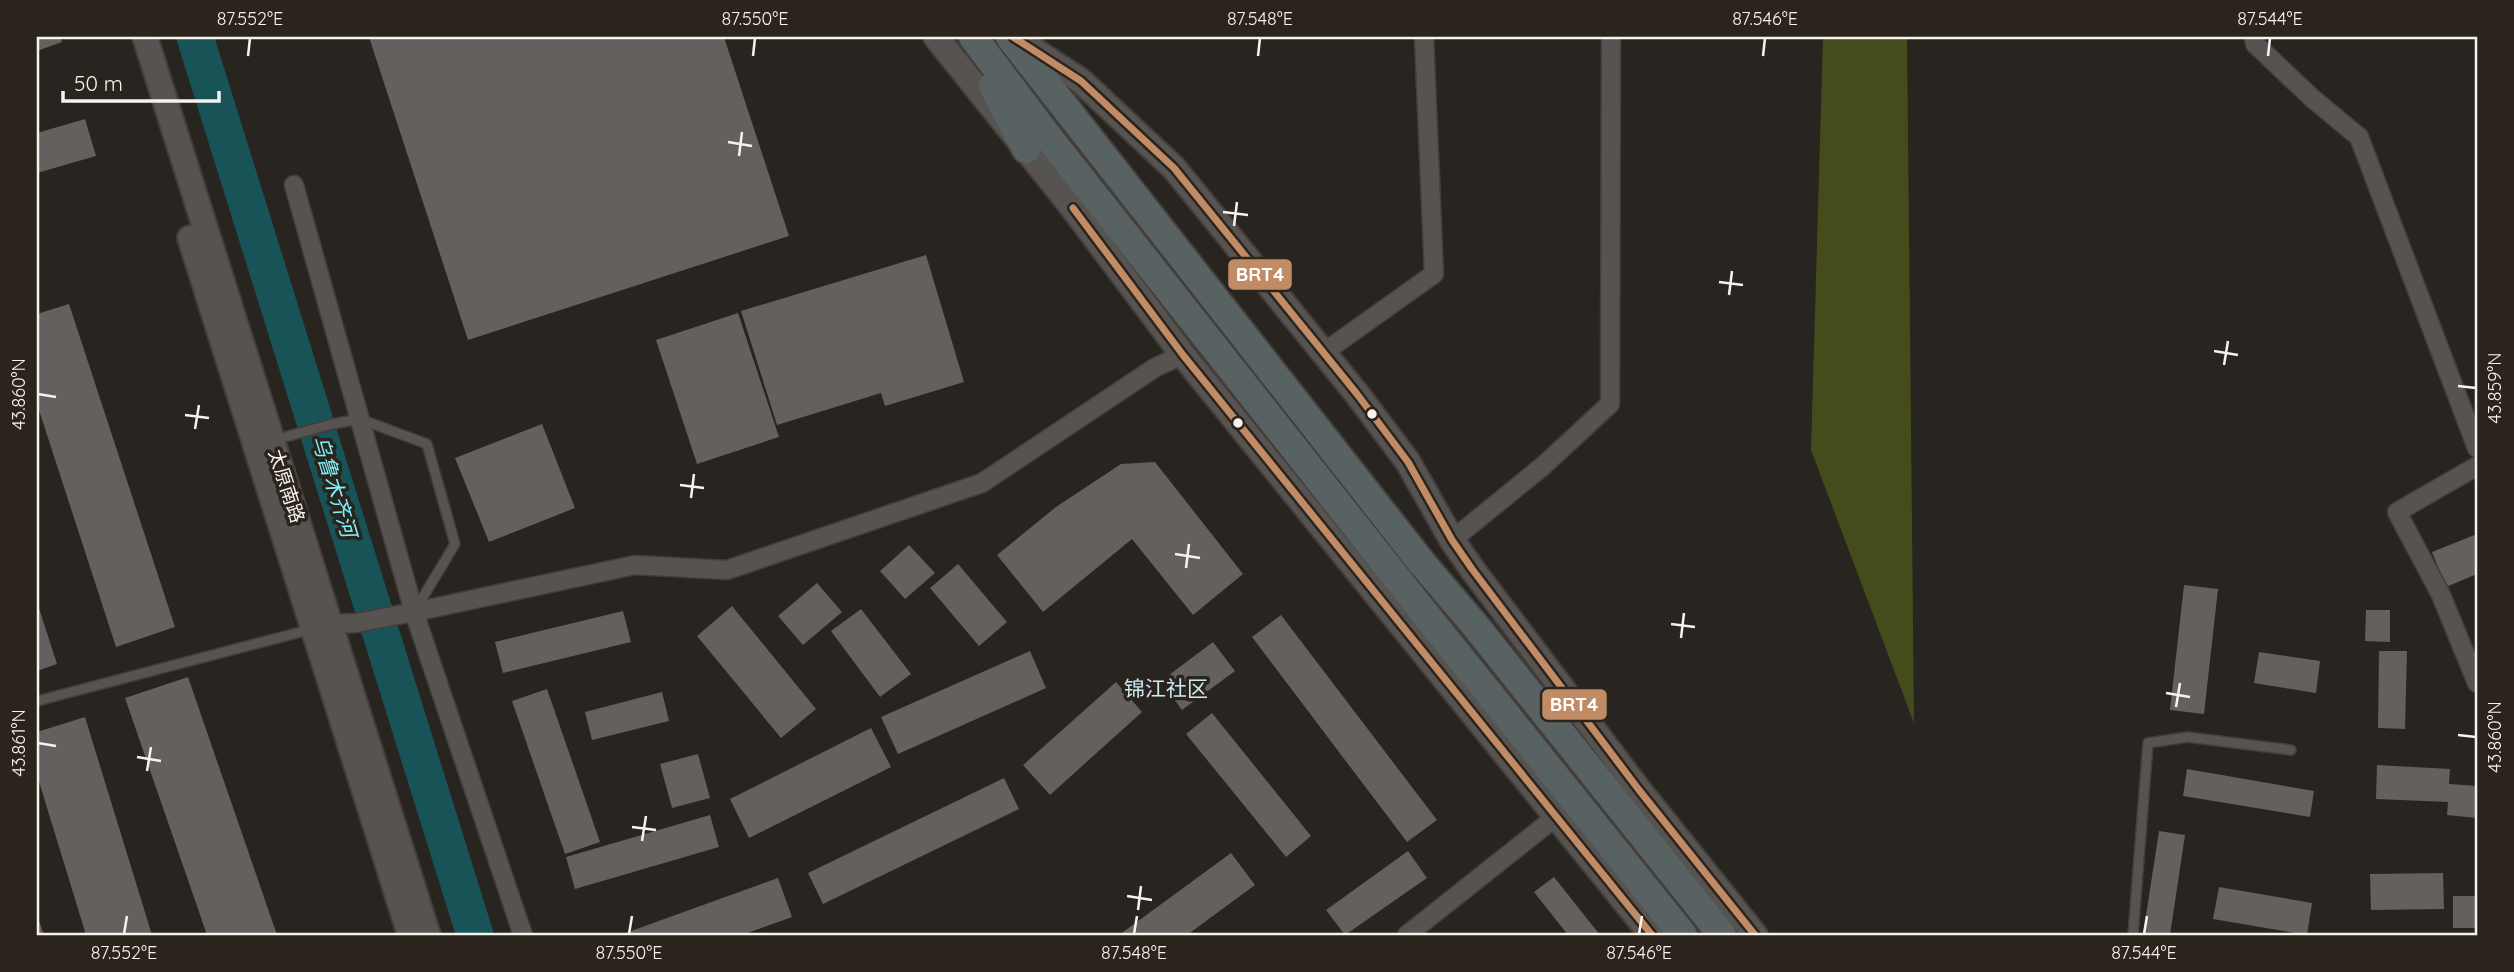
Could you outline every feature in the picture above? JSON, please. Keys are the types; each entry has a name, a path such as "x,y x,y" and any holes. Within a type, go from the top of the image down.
{"highway":[{"path":"970,37 1026,149"},
{"path":"970,37 1414,600 1683,935"},
{"path":"1012,37 1421,562 1478,629 1723,935"}],"main road":[{"path":"127,37 322,626 410,935"},
{"name":"太原南路","path":"145,37 284,437 322,626 428,935"},
{"path":"936,37 1026,149 1183,355 1652,935"},
{"path":"1012,37 1081,81"},
{"path":"1047,37 1081,81 1146,145 1174,168 1323,353 1408,462 1452,540 1639,790 1755,935"}],"street":[{"path":"1323,353 1434,274 1424,37"},
{"path":"1452,540 1543,466 1610,404 1611,37"},
{"path":"2254,37 2255,44 2264,53 2358,137 2477,448"},
{"path":"294,186 360,419 408,612 523,935"},
{"path":"322,626 356,623 635,565 727,570 982,483 1156,367 1183,355"},
{"path":"2477,466 2397,512 2441,595 2477,683"},
{"path":"1408,935 1557,816"}],"lane":[{"path":"284,437 360,419 427,444 455,544 408,612"},
{"path":"37,701 322,626"},
{"path":"2133,935 2148,743 2187,737 2291,750"}],"green space":[{"path":"1823,37 1907,37 1914,723 1811,450"}],"building":[{"path":"37,37 60,37 62,42 37,51"},
{"path":"369,37 724,37 789,236 468,340"},
{"path":"85,119 96,156 37,173 37,133"},
{"path":"926,255 964,382 885,406 881,393 777,425 741,311"},
{"path":"69,304 175,627 116,647 37,404 37,314"},
{"path":"738,313 779,437 697,464 656,340"},
{"path":"542,424 575,508 489,542 455,458"},
{"path":"1155,462 1243,574 1193,615 1132,539 1043,612 997,555 1056,507 1121,464"},
{"path":"2477,534 2477,574 2446,587 2432,552"},
{"path":"909,545 935,573 905,599 880,571"},
{"path":"958,564 1007,622 979,646 930,588"},
{"path":"817,583 842,612 803,645 778,616"},
{"path":"2184,585 2218,589 2204,714 2170,710"},
{"path":"37,602 57,664 37,671"},
{"path":"732,606 816,709 781,738 697,636"},
{"path":"861,609 911,674 880,697 831,631"},
{"path":"2366,610 2390,610 2390,642 2365,641"},
{"path":"623,611 631,642 503,673 495,642"},
{"path":"1281,615 1437,820 1407,842 1252,637"},
{"path":"1213,642 1235,671 1182,710 1161,681"},
{"path":"1030,651 1046,688 898,754 881,717"},
{"path":"2379,651 2407,651 2405,729 2378,728"},
{"path":"2259,652 2320,661 2316,693 2254,683"},
{"path":"188,677 277,935 207,935 125,698"},
{"path":"1116,682 1142,712 1050,795 1023,765"},
{"path":"547,689 600,842 565,854 512,701"},
{"path":"662,692 669,721 592,740 585,712"},
{"path":"1212,713 1311,836 1286,857 1186,734"},
{"path":"85,717 152,935 86,935 37,775 37,732"},
{"path":"871,728 891,767 749,838 730,799"},
{"path":"698,754 710,798 672,808 660,764"},
{"path":"2377,765 2450,769 2449,784 2477,786 2477,818 2447,815 2448,802 2376,799"},
{"path":"2187,769 2314,791 2310,817 2183,796"},
{"path":"1004,778 1019,809 823,904 808,873"},
{"path":"710,815 719,847 575,889 566,857"},
{"path":"2159,831 2185,835 2170,935 2143,935"},
{"path":"1408,851 1427,878 1345,935 1326,910"},
{"path":"1231,853 1255,885 1187,935 1119,935"},
{"path":"2443,873 2444,909 2371,910 2370,874"},
{"path":"1554,877 1600,935 1568,935 1534,892"},
{"path":"778,878 792,917 742,935 620,935"},
{"path":"2219,887 2312,903 2307,935 2213,919"},
{"path":"2453,896 2477,896 2477,928 2453,928"},
{"path":"37,915 44,935 37,935"}],"waterway":[{"name":"乌鲁木齐河","path":"195,37 475,935"}],"transit line":[{"name":"BRT4","path":"1013,37 1081,81 1174,168 1357,394 1408,462 1452,540 1472,569 1639,790 1755,935"},
{"name":"BRT4","path":"1073,208 1183,355 1652,935"}],"district":[{"name":"锦江社区","path":"1166,688"}]}
